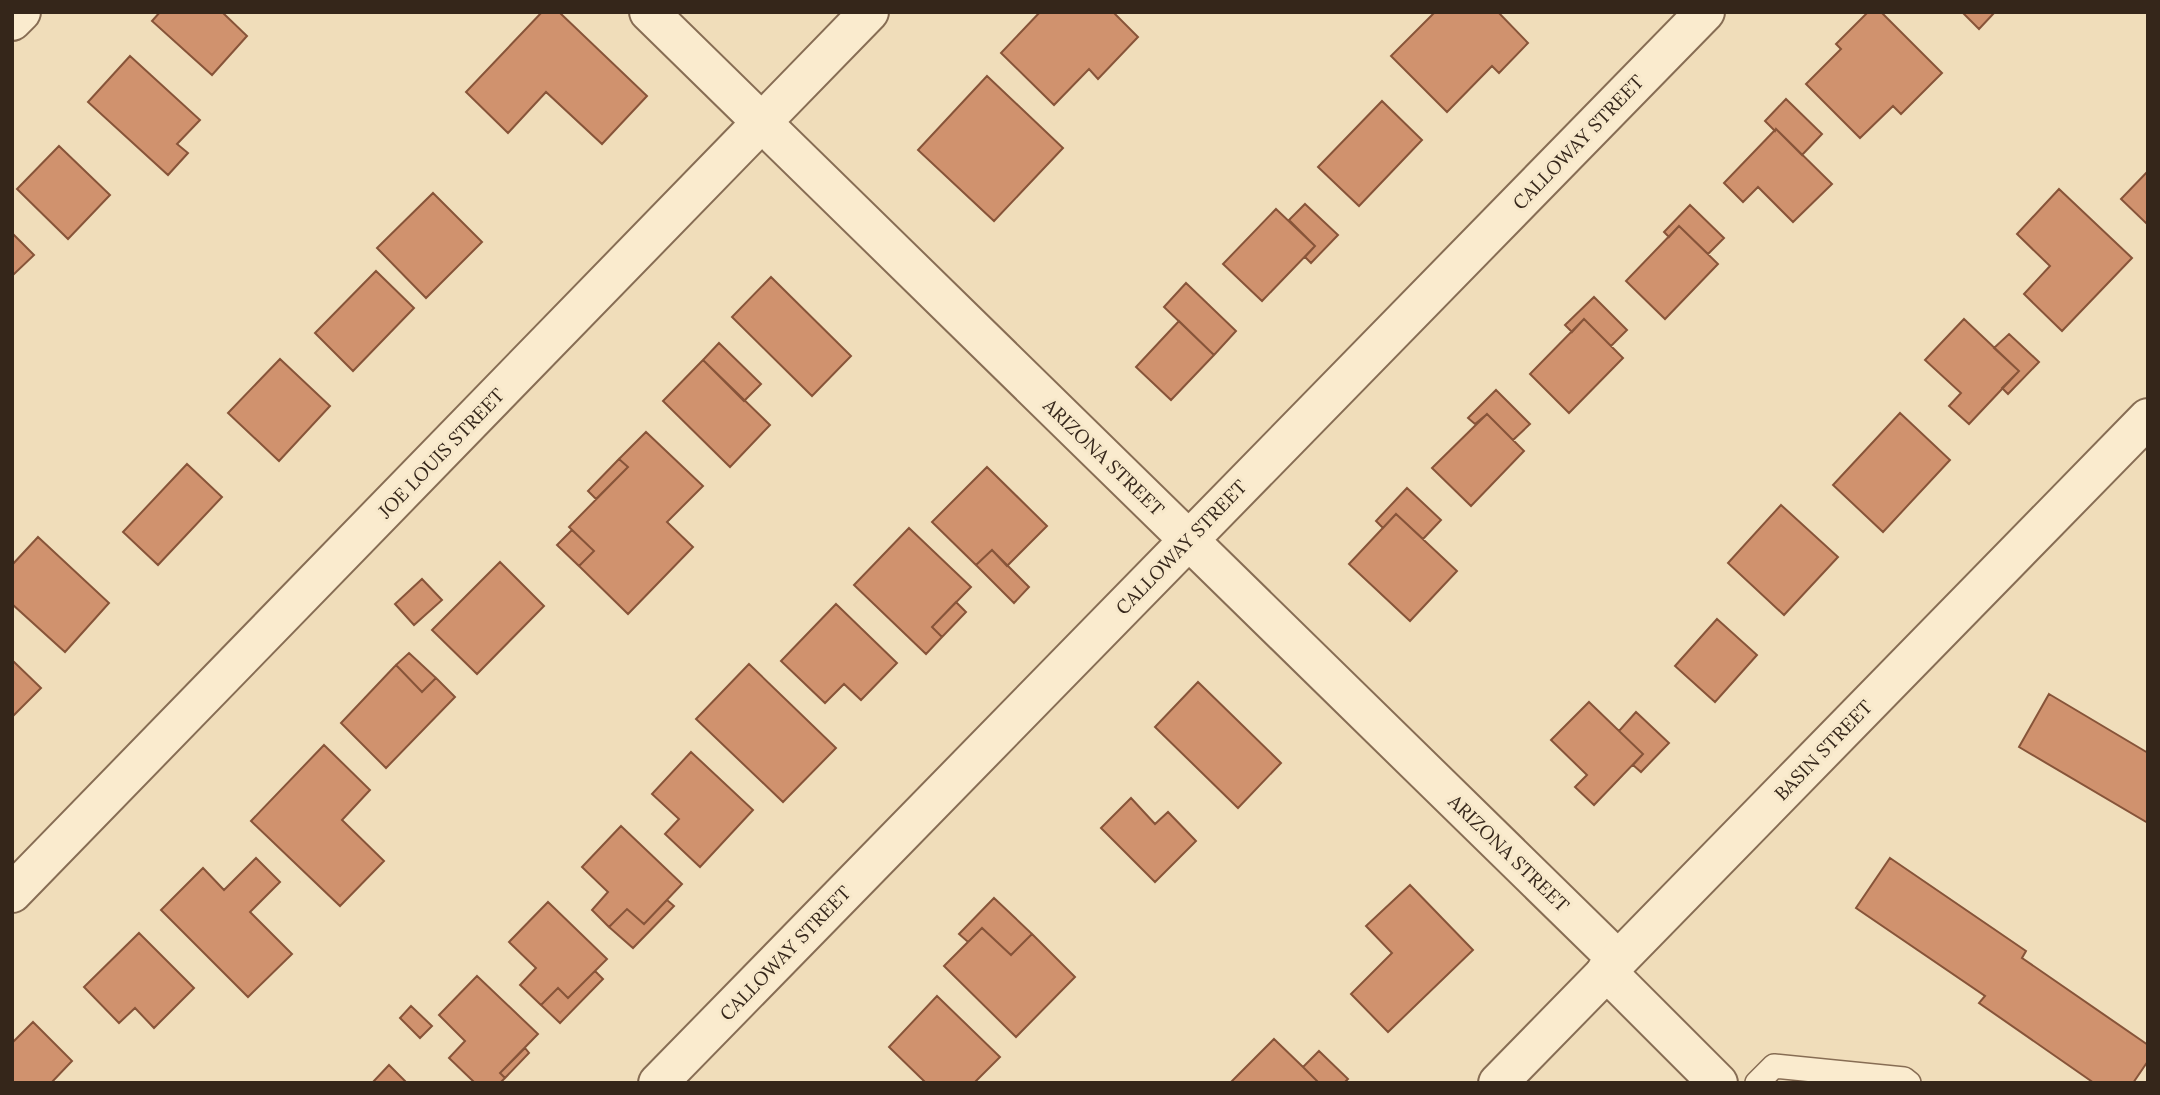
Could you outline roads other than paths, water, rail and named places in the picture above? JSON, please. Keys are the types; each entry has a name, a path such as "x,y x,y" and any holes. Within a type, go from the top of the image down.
{"street":[{"path":"12,21 21,12"},
{"name":"ARIZONA STREET","path":"649,12 1188,540 1612,965 1718,1083"},
{"name":"JOE LOUIS STREET","path":"12,893 869,12"},
{"name":"CALLOWAY STREET","path":"658,1083 1705,12"},
{"name":"BASIN STREET","path":"1498,1083 2148,418"}],"lane":[{"path":"1757,1083 1773,1066 1904,1079 1909,1083"}]}
